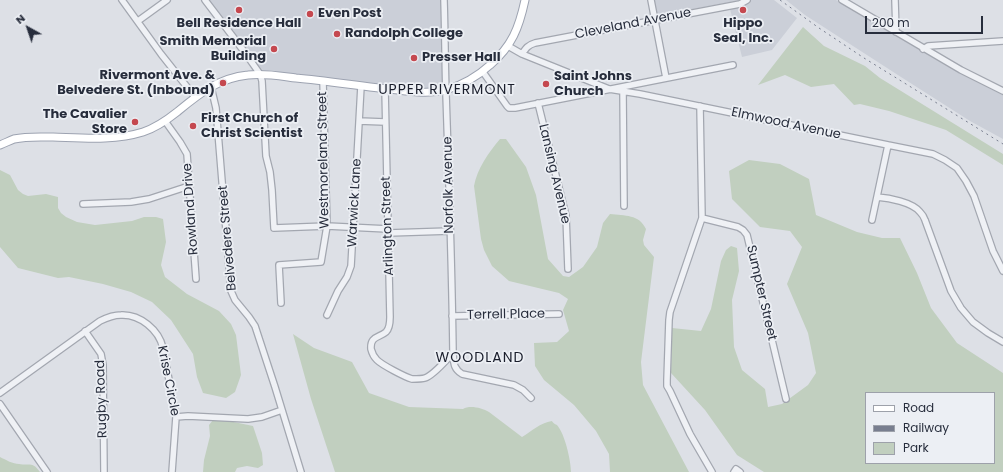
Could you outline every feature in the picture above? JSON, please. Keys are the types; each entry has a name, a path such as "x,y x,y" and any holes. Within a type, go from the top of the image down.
{"main road":[{"path":"0,145 15,139 35,137 104,138 124,137 145,132 164,121 211,87 233,77 260,74 385,89 425,92 446,90 464,83 483,72 496,60 508,46 515,34 522,15 525,0"}],"street":[{"path":"122,0 195,98"},
{"path":"138,21 167,0"},
{"path":"205,0 243,50 260,74 262,80 266,156 270,172 274,228 327,226 388,231 450,231"},
{"name":"Norfolk Avenue","path":"444,0 454,365 462,374 514,385 523,390 531,398"},
{"path":"651,0 666,78"},
{"name":"Cleveland Avenue","path":"522,54 529,45 535,43 740,4 747,0"},
{"path":"842,0 923,49 1003,91"},
{"path":"895,0 896,32"},
{"path":"923,49 928,46 1003,41"},
{"name":"Elmwood Avenue","path":"508,46 522,54 609,89 700,106 933,154 957,168 966,181 974,196 993,251 1003,271"},
{"path":"483,72 509,108 515,108 733,65"},
{"name":"Westmoreland Street","path":"281,303 279,265 321,262 327,226 323,81"},
{"name":"Warwick Lane","path":"327,315 338,291 347,277 351,266 362,86"},
{"name":"Belvedere Street","path":"211,87 216,108 231,291 235,300 255,326 301,472"},
{"name":"Arlington Street","path":"385,89 390,325 387,331 373,339 371,343 372,353 378,361 412,379 426,378 453,353"},
{"path":"623,91 624,206"},
{"name":"Lansing Avenue","path":"538,103 566,216 568,269"},
{"path":"700,106 702,218 670,312 667,386 690,434 712,472"},
{"name":"Rowland Drive","path":"164,121 187,154 196,279"},
{"path":"359,121 385,122"},
{"path":"872,220 888,144"},
{"path":"83,204 131,202 149,199 189,186"},
{"path":"877,196 911,205 919,211 925,220 951,291 961,308 988,334 1003,342"},
{"name":"Sumpter Street","path":"702,218 738,227 747,235 786,399"},
{"name":"Krise Circle","path":"0,393 100,321 110,316 120,314 134,316 150,327 162,345 176,417 172,472"},
{"name":"Terrell Place","path":"452,316 559,314"},
{"name":"Rugby Road","path":"85,331 101,354 103,365 104,472"},
{"path":"0,404 47,472"},
{"path":"176,417 188,416 248,419 262,417 282,410"},
{"path":"734,472 736,470 740,472"}],"shaded area":[{"name":"Randolph College","path":"207,0 441,0 443,85 427,88 292,77 259,69"},
{"path":"654,0 741,0 657,16"},
{"path":"752,0 774,0 797,18 772,50 742,57 730,9"},
{"path":"786,0 836,0 947,66 1003,95 1003,139 970,121 901,77 805,15"}],"green space":[{"path":"803,27 824,46 865,66 880,78 1003,154 1003,165 946,130 889,111 860,104 854,105 834,84 811,87 785,75 758,85"},
{"path":"500,139 506,139 526,167 536,195 548,259 563,276 569,277 583,267 597,247 603,223 610,214 635,218 643,224 646,229 643,240 644,245 654,257 641,362 643,385 689,472 610,472 609,454 596,431 574,405 544,380 535,366 534,343 557,342 569,331 563,310 568,299 559,293 509,281 492,266 484,250 481,239 474,186 484,161"},
{"path":"749,160 780,164 809,179 816,215 857,232 882,238 900,238 917,273 931,308 957,343 1003,373 1003,472 764,472 737,455 705,410 671,373 672,328 701,331 711,309 721,261 726,250 731,246 737,248 739,271 732,300 734,347 742,370 765,389 768,407 782,404 808,385 816,373 808,333 787,284 802,247 790,231 760,227 732,199 729,171"},
{"path":"0,170 10,175 18,190 23,194 28,196 46,194 58,197 58,208 61,213 77,222 95,225 132,221 144,217 156,217 163,219 166,242 161,265 165,277 187,294 219,311 231,324 236,335 241,375 235,392 226,398 203,393 197,377 193,354 171,320 152,302 131,292 103,284 69,277 58,278 18,268 0,247"},
{"path":"293,334 314,348 352,362 369,393 409,407 463,409 469,407 480,408 489,412 522,437 540,425 552,421 557,425 563,435 569,455 571,472 335,472 311,399"},
{"path":"213,420 224,420 253,426 262,453 263,465 258,468 247,466 237,468 235,472 203,472 204,460 210,436 209,425"},
{"path":"0,457 14,463 33,465 40,472 0,472"}],"railway":[{"path":"780,0 864,58 1003,144"}],"place":[{"name":"Bell Residence Hall","path":"239,10"},
{"name":"Hippo Seal, Inc.","path":"743,10"},
{"name":"Even Post","path":"310,14"},
{"name":"Randolph College","path":"337,34"},
{"name":"Smith Memorial Building","path":"274,49"},
{"name":"Presser Hall","path":"414,58"},
{"name":"Rivermont Ave. & Belvedere St. (Inbound)","path":"223,83"},
{"name":"Saint Johns Church","path":"546,84"},
{"name":"The Cavalier Store","path":"135,122"},
{"name":"First Church of Christ Scientist","path":"193,126"}],"district":[{"name":"UPPER RIVERMONT","path":"447,90"},
{"name":"WOODLAND","path":"480,358"}]}
